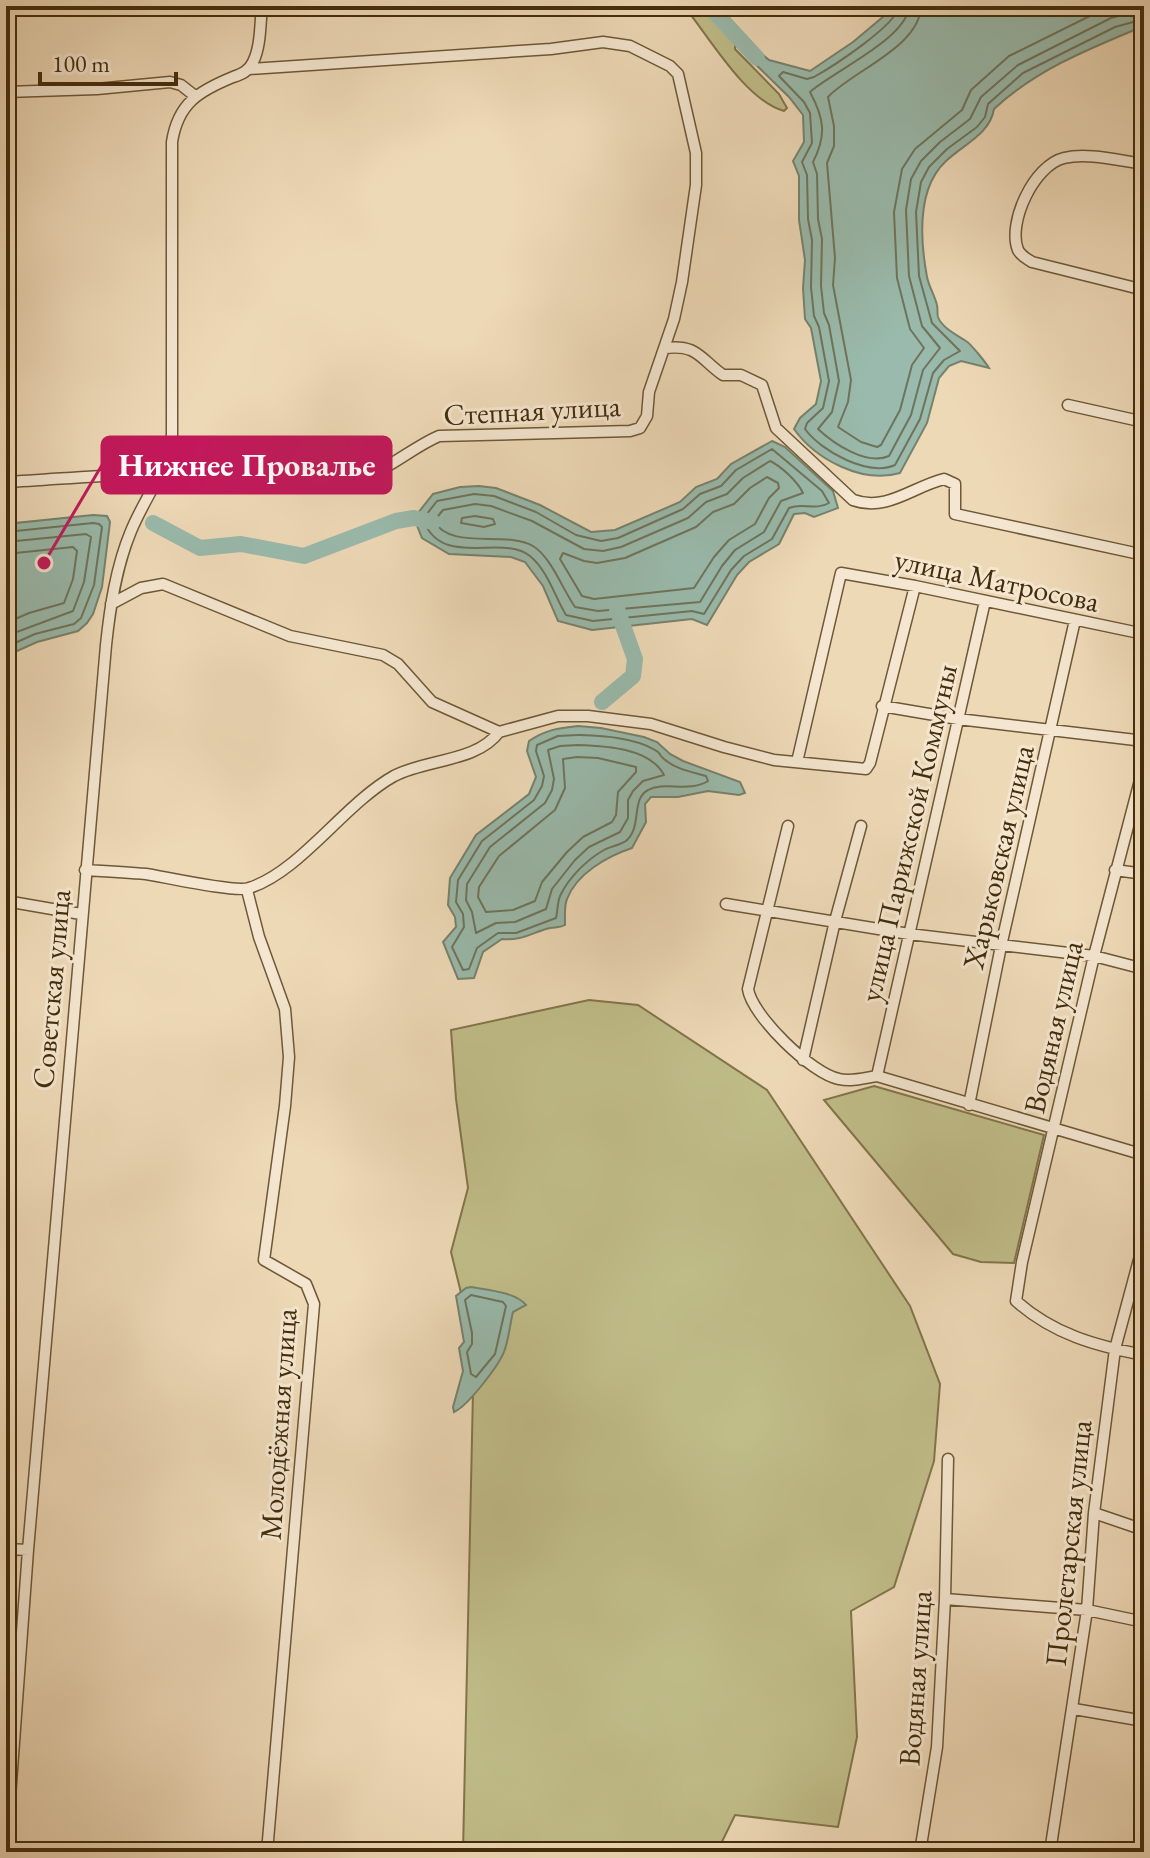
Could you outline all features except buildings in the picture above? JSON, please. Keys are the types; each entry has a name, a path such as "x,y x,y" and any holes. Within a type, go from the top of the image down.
{"street":[{"path":"160,475 166,465 172,435 172,142 178,116 195,96 249,69 257,48 262,6"},
{"name":"Степная улица","path":"6,482 188,474 257,481 337,482 375,473 439,436 630,431 640,428 647,416 649,392 665,348 682,282 697,170 683,87 678,74 670,66 630,46 603,42 536,50 249,69"},
{"path":"6,92 97,89 170,82 181,85 195,96"},
{"path":"1144,164 1066,157 1043,169 1031,183 1024,199 1016,242 1022,256 1032,262 1144,290"},
{"path":"665,348 686,347 706,359 723,375 741,375 762,385 776,428 853,500 863,503 891,501 944,479 955,484 955,514 1144,555"},
{"path":"1068,405 1144,422"},
{"name":"Советская улица","path":"6,1852 81,914 111,604 131,531 160,475"},
{"name":"улица Матросова","path":"797,762 841,573 1144,634"},
{"path":"111,604 141,588 163,584 290,636 369,650 398,664 432,702 499,732"},
{"path":"85,870 146,874 247,890 285,868 375,788 422,764 479,749 490,743 499,732 558,716 588,716 651,724 738,751 797,762 866,769 915,586"},
{"name":"улица Парижской Коммуны","path":"877,1076 985,601"},
{"name":"Харьковская улица","path":"969,1105 1001,946 1075,620"},
{"path":"882,706 958,719 1144,741"},
{"name":"Водяная улица","path":"1115,1349 1071,1336 1037,1320 1016,1301 1022,1262 1094,956 1144,765"},
{"path":"788,826 748,989 752,1003 803,1060 821,1074 851,1081 877,1076 1144,1155"},
{"path":"803,1060 861,826"},
{"path":"1115,870 1144,874"},
{"name":"Молодёжная улица","path":"247,890 259,937 285,1009 289,1057 264,1260 306,1284 314,1304 267,1852"},
{"path":"6,901 81,914"},
{"path":"726,904 909,934 1094,956 1144,969"},
{"name":"Пролетарская улица","path":"1050,1852 1087,1610 1094,1513 1115,1349 1139,1282 1144,1241"},
{"path":"1115,1349 1144,1355"},
{"name":"Водяная улица","path":"920,1852 937,1747 948,1459"},
{"path":"1094,1513 1144,1530"},
{"path":"6,1549 28,1550"},
{"path":"945,1599 1087,1610 1144,1622"},
{"path":"1074,1709 1144,1721"}],"shaded area":[{"path":"684,6 718,6 736,29 735,49 779,94 787,108 784,111 770,105 742,81"},
{"path":"589,1000 638,1005 767,1090 910,1306 940,1384 934,1461 894,1587 851,1611 857,1737 838,1827 735,1815 717,1852 463,1852 474,1346 451,1252 468,1188 456,1099 451,1030"},
{"path":"874,1086 1044,1135 1014,1263 981,1262 953,1254 824,1100"}],"water":[{"path":"896,6 1144,6 1144,26 1065,61 1028,82 994,109 982,132 937,172 925,200 923,215 923,247 928,281 940,321 968,343 989,368 961,361 949,366 939,378 927,423 900,473 886,476 841,467 815,450 794,429 800,418 816,404 821,381 811,328 805,319 805,260 799,220 799,176 793,161 804,142 803,115 740,49 741,43 748,42 769,60 810,71 853,42"},
{"path":"772,441 785,447 833,491 838,508 814,517 805,513 794,514 779,544 749,562 737,575 707,625 692,619 592,630 558,621 543,586 525,562 511,557 449,554 422,538 414,518 433,494 479,486 496,488 540,505 591,532 615,530 680,502 696,487 717,479 731,464"},
{"path":"107,516 110,522 102,587 93,614 78,631 37,642 6,656 6,524"},
{"path":"578,726 601,728 657,742 683,761 740,782 745,793 708,791 678,797 651,797 645,804 646,822 632,848 594,867 578,881 565,905 565,925 520,938 502,939 483,952 474,978 458,979 443,942 456,927 455,917 448,905 450,878 476,835 529,794 536,777 527,751 529,741 552,730"},
{"path":"471,1287 508,1294 526,1305 513,1312 505,1349 497,1364 475,1393 454,1412 463,1371 459,1348 464,1342 456,1296"}],"waterway":[{"path":"709,6 757,58"},
{"path":"153,523 200,548 241,544 304,556 396,521 414,518 433,522"},
{"path":"602,702 633,676 635,659 617,609"}],"place":[{"name":"Нижнее Провалье","path":"44,563"}]}
